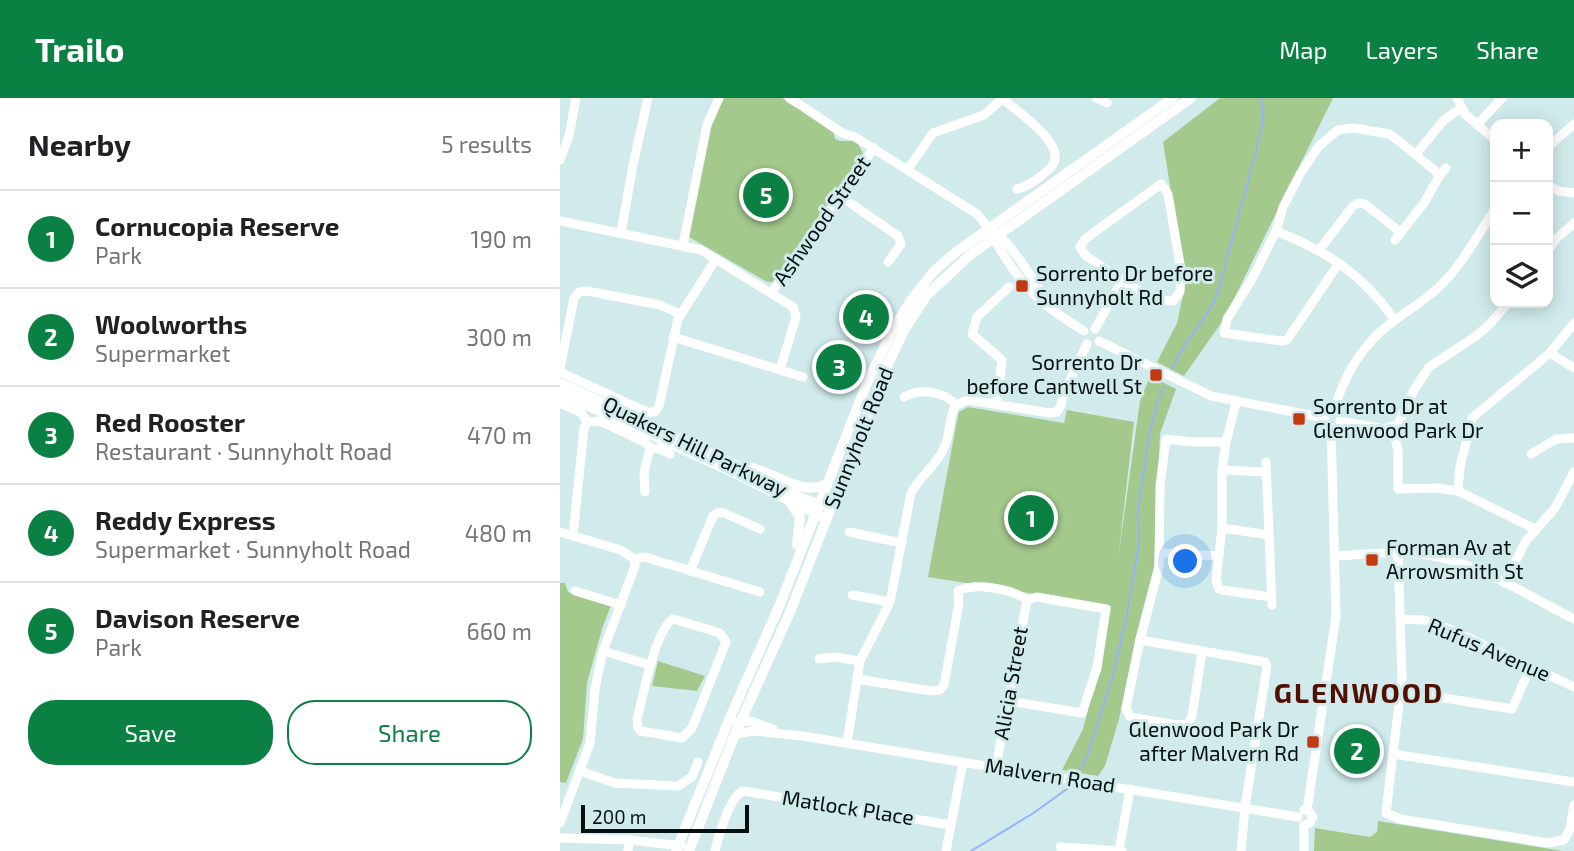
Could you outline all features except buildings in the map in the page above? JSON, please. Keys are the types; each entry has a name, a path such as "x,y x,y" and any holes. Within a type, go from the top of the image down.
{"main road":[{"name":"Sunnyholt Road","path":"731,731 741,721 781,632 887,366 911,318 937,285 993,234 1173,98"},
{"name":"Sunnyholt Road","path":"683,849 867,383 891,333 912,299 945,261 993,234 1191,98"},
{"name":"Quakers Hill Parkway","path":"560,383 732,463 816,509 827,519"},
{"name":"Quakers Hill Parkway","path":"560,393 741,476 790,502 816,509 832,507"},
{"path":"732,463 771,473 797,486 813,488 827,484"},
{"path":"790,502 798,512 800,524 793,569"}],"street":[{"path":"560,160 569,136 576,98"},
{"path":"621,233 648,98"},
{"path":"683,245 707,125 719,98"},
{"path":"789,98 842,133 874,148 969,208 985,221 1049,306 1084,331"},
{"path":"908,169 933,133 984,116 1002,98 1051,141 1056,153 1054,165 1049,170 1025,188 1017,189"},
{"path":"1096,98 1107,103"},
{"path":"1457,98 1461,108 1490,136"},
{"path":"1477,125 1502,98"},
{"path":"1416,154 1444,120 1461,108"},
{"path":"1553,143 1574,124"},
{"path":"1320,250 1353,206 1359,203 1365,204 1397,236 1422,206 1443,171 1389,134 1354,128 1338,130 1319,146 1300,174 1250,283 1227,319 1224,334 1287,340 1339,263"},
{"name":"Ashwood Street","path":"771,293 874,148"},
{"path":"1161,184 1168,194 1180,258 1181,290 1173,300 1152,296 1123,279 1077,252 1084,239 1161,184"},
{"path":"1553,188 1574,193"},
{"path":"840,196 898,236 901,244 888,262"},
{"path":"1304,851 1301,821 1308,824 1313,819 1307,810 1335,624 1332,422 1327,414 1334,412 1339,394 1357,359 1372,340 1424,300 1451,274 1490,216"},
{"path":"560,221 701,250 793,307 796,312 780,370"},
{"path":"1553,245 1574,223"},
{"path":"1276,231 1320,250 1339,263 1375,292 1395,320"},
{"path":"680,314 660,305 587,291 579,292 574,298 560,371 647,412 655,412 659,406 680,314 716,259"},
{"path":"1095,329 1123,279"},
{"path":"997,404 1002,359 972,334 977,317 1009,287"},
{"path":"1099,341 1196,391 1237,403 1332,422 1384,429 1392,427 1402,418 1414,390 1429,368 1476,336 1504,308"},
{"path":"1458,491 1460,467 1472,418 1550,353 1574,323"},
{"path":"1095,329 1099,341 1092,345 1087,344 1082,338 1084,331 1095,329"},
{"path":"673,337 803,377"},
{"path":"847,743 860,661 890,602 911,493 918,480 943,450 956,405 968,400 1057,412 1087,344"},
{"path":"1550,353 1574,368"},
{"path":"904,397 922,392 946,396 956,405"},
{"path":"560,403 581,413 587,422"},
{"path":"1222,470 1266,467 1271,601 1219,589 1216,580 1222,528 1222,470 1226,442 1237,403"},
{"path":"587,422 600,421 646,443 650,448 670,454"},
{"path":"573,536 584,428 587,422"},
{"path":"1392,427 1398,450 1398,489 1436,488 1458,491 1535,529"},
{"path":"1531,454 1556,439 1574,438"},
{"path":"1202,652 1192,716 1188,724 1176,725 1130,717 1126,708 1161,553 1160,486 1166,439 1226,442"},
{"path":"645,492 644,472 650,448"},
{"path":"1504,583 1535,529 1555,508 1573,476"},
{"path":"690,571 713,516 717,513 724,513 760,529"},
{"path":"1222,528 1269,536"},
{"path":"560,532 621,550 634,559 645,557 760,592"},
{"path":"849,532 902,543"},
{"path":"1161,553 1219,556"},
{"path":"1334,556 1398,553 1444,558 1504,583 1574,619"},
{"path":"1398,553 1402,619 1401,691 1386,813 1400,819 1548,843 1564,840 1570,829 1574,805"},
{"path":"560,823 590,743 595,689 603,651 634,572 634,559"},
{"path":"857,679 932,691 943,688 959,603 958,591 967,587 1020,595 1027,600 1037,597 1106,609 1099,658 1082,713 1008,701"},
{"path":"575,592 621,605"},
{"path":"852,595 890,602"},
{"name":"Alicia Street","path":"996,767 1027,600"},
{"path":"673,619 712,630 725,638 726,642 703,701 686,736 682,738 640,731 638,728 637,719 650,665 664,627 673,619"},
{"name":"Rufus Avenue","path":"1402,619 1424,620 1448,628 1574,687"},
{"path":"1140,640 1265,662 1267,666 1245,807 1241,851"},
{"path":"603,651 650,665"},
{"path":"820,659 835,657 860,661"},
{"path":"1401,691 1512,709 1530,668"},
{"name":"Malvern Road","path":"741,721 752,721 802,736"},
{"name":"Malvern Road","path":"731,731 755,731 847,743 1245,807 1301,821"},
{"path":"1394,754 1574,782"},
{"path":"580,771 615,783 678,786 691,778 698,762"},
{"path":"946,851 963,762"},
{"path":"1059,847 1121,851 1130,789"},
{"name":"Matlock Place","path":"715,851 719,832 735,795 743,791 951,825"},
{"path":"560,838 629,840 683,849"},
{"path":"628,851 629,840"}],"green space":[{"path":"724,98 782,98 833,129 835,139 858,144 863,153 773,282 767,282 689,237 705,148"},
{"path":"1220,98 1333,98 1224,319 1184,376 1157,362 1177,323 1184,290 1183,268 1163,142"},
{"path":"1150,376 1176,389 1160,434 1154,567 1119,719 1105,766 1098,776 1062,770 1083,729 1102,657 1111,606 928,577 957,420 959,412 968,407 1064,423 1067,410 1134,422 1118,559 1140,401"},
{"path":"560,583 565,583 568,592 611,605 587,683 583,739 566,783 560,782"},
{"path":"658,661 705,676 697,691 652,686"},
{"path":"1378,821 1563,851 1314,851 1315,828 1370,837 1377,832"}],"waterway":[{"path":"1172,369 1217,295 1256,152 1263,118 1261,98"},
{"path":"1079,771 1087,757 1114,671 1128,609 1139,544 1138,509 1149,436 1164,386"},
{"path":"971,851 1067,789"}],"place":[{"name":"Davison Reserve","path":"766,195"},
{"name":"Sorrento Dr before Sunnyholt Rd","path":"1022,286"},
{"name":"Reddy Express","path":"866,317"},
{"name":"Red Rooster","path":"839,367"},
{"name":"Sorrento Dr before Cantwell St","path":"1156,375"},
{"name":"Sorrento Dr at Glenwood Park Dr","path":"1299,419"},
{"name":"Cornucopia Reserve","path":"1031,518"},
{"name":"Forman Av at Arrowsmith St","path":"1372,560"},
{"name":"Glenwood Park Dr after Malvern Rd","path":"1313,742"},
{"name":"Woolworths","path":"1357,751"}],"district":[{"name":"GLENWOOD","path":"1359,693"}]}
